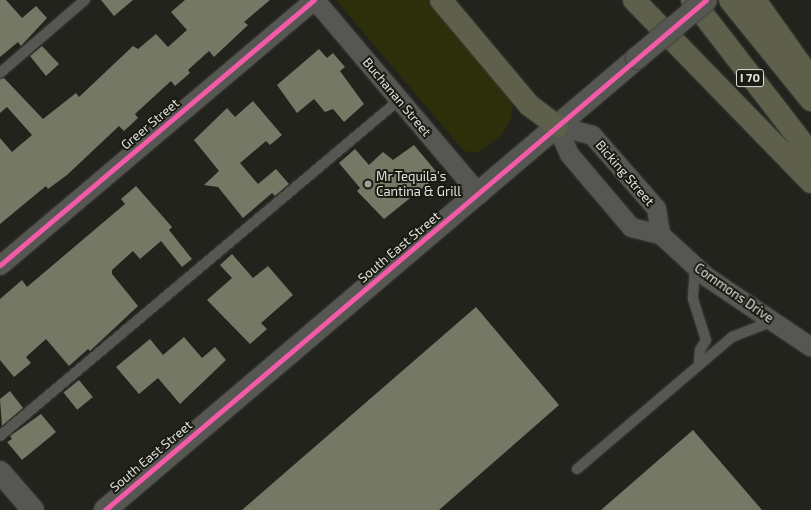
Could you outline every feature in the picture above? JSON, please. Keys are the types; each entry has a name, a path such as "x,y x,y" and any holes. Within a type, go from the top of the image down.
{"highway":[{"path":"441,0 529,105 557,126"},
{"path":"634,0 811,182"},
{"name":"I 70","path":"692,0 811,154"},
{"name":"I 70","path":"730,0 811,100"},
{"path":"755,0 811,79"}],"main road":[{"name":"South East Street","path":"105,510 706,0"},
{"path":"0,472 33,510"}],"street":[{"name":"Buchanan Street","path":"315,0 478,194"},
{"name":"Greer Street","path":"3,257 315,0"},
{"path":"557,126 569,154 631,227 660,234"},
{"name":"Bicking Street","path":"557,126 592,135 656,208 660,234"},
{"name":"Commons Drive","path":"660,234 695,267 811,347"}],"lane":[{"path":"0,73 85,0"},
{"path":"0,436 399,100"},
{"path":"695,267 693,299 706,340 700,350 699,362"},
{"path":"577,469 699,362 709,359 732,337 773,320"}],"green space":[{"path":"336,0 428,0 513,103 511,117 503,134 478,153 464,151"}],"building":[{"path":"0,0 6,0 22,18 36,6 47,18 21,46 18,42 0,57"},
{"path":"101,0 133,0 114,16"},
{"path":"185,0 270,0 244,22 248,25 214,57 209,51 188,70 190,73 175,86 171,81 135,114 138,118 124,131 119,126 67,175 48,189 46,186 0,224 0,138 12,152 32,135 7,107 0,113 0,79 4,78 43,119 76,93 79,97 133,46 138,49 156,34 168,47 187,30 171,12"},
{"path":"42,46 59,64 46,76 30,56"},
{"path":"319,49 327,58 333,53 345,67 340,71 364,104 344,122 333,109 325,112 314,99 297,113 277,85"},
{"path":"253,101 282,135 270,145 266,141 240,163 258,184 276,169 289,184 275,196 272,193 243,218 218,187 204,185 219,171 194,140 227,108 235,117"},
{"path":"414,145 439,175 384,219 357,191 360,188 339,163 355,149 369,165 383,152 393,160"},
{"path":"136,186 172,227 169,230 192,259 182,267 161,241 140,259 133,251 112,270 112,274 138,306 90,351 88,349 69,366 46,339 26,357 31,363 14,377 0,360 0,299 22,280 27,287 125,204 121,199"},
{"path":"232,254 253,278 268,266 293,295 261,323 267,329 250,344 207,300 232,278 220,265"},
{"path":"476,307 559,405 439,510 242,510"},
{"path":"184,337 202,358 215,347 226,360 180,404 158,378 139,394 116,367 150,339 163,355"},
{"path":"79,380 93,397 77,410 63,393"},
{"path":"10,391 23,408 2,426 0,399"},
{"path":"41,414 56,432 22,460 7,442 12,439 10,436"},
{"path":"693,430 762,510 601,510"}],"cycle path":[{"path":"0,265 314,0"},
{"path":"105,510 706,0"}],"place":[{"name":"Mr Tequila's Cantina & Grill","path":"368,184"}]}
